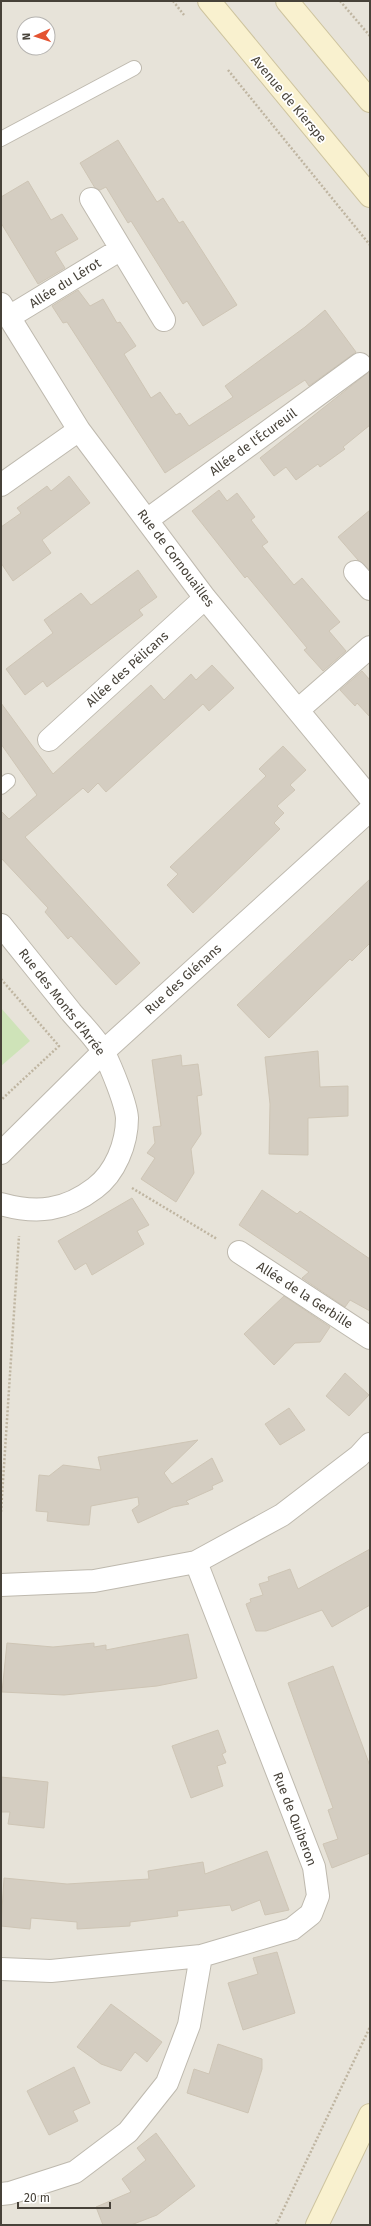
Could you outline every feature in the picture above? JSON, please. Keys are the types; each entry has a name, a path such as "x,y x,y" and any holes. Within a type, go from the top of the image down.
{"main road":[{"name":"Avenue de Kierspe","path":"209,1 370,196"},
{"path":"287,1 370,101"},
{"path":"317,2225 370,2115"}],"street":[{"path":"91,199 164,320"},
{"name":"Allée du Lérot","path":"5,311 121,249"},
{"name":"Rue de Cornouailles","path":"5,311 79,430 205,598 370,798"},
{"name":"Allée de l'Écureuil","path":"147,520 360,364"},
{"path":"1,485 79,430"},
{"path":"354,572 370,589"},
{"name":"Allée des Pélicans","path":"50,740 205,598"},
{"path":"298,710 370,647"},
{"name":"Rue des Glénans","path":"1,1153 103,1052 370,810"},
{"name":"Rue des Monts d'Arrée","path":"1,925 103,1052 117,1083 127,1118 123,1147 104,1181 81,1198 50,1210 11,1207"},
{"name":"Allée de la Gerbille","path":"239,1252 370,1338"},
{"path":"1,1585 94,1581 196,1562 282,1515 359,1456 370,1444"},
{"name":"Rue de Quiberon","path":"1,1969 51,1971 201,1956 292,1929 310,1914 318,1896 314,1867 196,1562"},
{"path":"1,2194 10,2193 75,2172 128,2132 166,2083 189,2025 201,1956"}],"lane":[{"path":"1,139 134,68"}],"path":[{"path":"173,1 188,19"},
{"path":"340,1 370,36"},
{"path":"226,68 370,245"},
{"path":"1,979 59,1046 1,1100"},
{"path":"109,1174 239,1252"},
{"path":"1,1512 11,1207"},
{"path":"276,2225 370,2027"}],"shaded area":[{"path":"1,1 370,1 370,2225 1,2225"}],"green space":[{"path":"1,1008 30,1041 1,1066"}],"building":[{"path":"118,140 157,202 163,198 179,223 183,221 237,305 203,326 187,301 183,304 131,221 128,223 106,187 100,190 95,188 80,163"},
{"path":"28,181 51,220 62,214 78,239 55,252 65,268 38,284 1,223 1,197"},
{"path":"78,290 90,306 103,299 117,323 120,322 136,346 124,354 151,398 160,392 176,415 180,413 189,426 233,397 225,386 305,327 325,310 356,352 309,386 305,380 165,473 67,322 63,323 52,306"},
{"path":"370,371 370,425 343,447 345,449 320,467 318,464 296,480 286,467 274,476 260,458"},
{"path":"69,476 90,503 42,540 51,553 13,581 1,563 1,527 21,513 17,508 47,486 51,491"},
{"path":"219,490 227,501 237,493 255,517 251,520 268,542 262,546 294,585 302,578 340,622 329,631 346,651 323,671 304,650 307,648 247,576 245,578 192,511"},
{"path":"370,510 370,570 358,560 338,537"},
{"path":"138,570 157,597 139,610 143,615 47,687 43,681 25,695 6,669 53,633 44,620 81,593 91,605"},
{"path":"212,665 234,688 209,711 203,704 106,792 98,783 88,793 83,788 25,837 140,963 116,985 71,936 68,939 45,912 48,908 1,858 1,811 9,819 37,795 1,744 1,703 53,774 151,685 164,700 191,674 196,680"},
{"path":"362,671 370,680 370,717 357,703 355,706 340,690"},
{"path":"283,746 306,770 290,785 295,790 277,806 284,813 274,823 280,829 193,913 167,885 178,874 170,867 266,776 259,769"},
{"path":"370,879 370,943 352,961 350,959 269,1038 237,1005"},
{"path":"318,1051 320,1087 348,1086 348,1116 308,1118 308,1155 269,1154 270,1104 265,1057"},
{"path":"181,1055 182,1066 198,1064 202,1095 197,1096 201,1134 191,1149 194,1173 176,1202 141,1179 155,1158 147,1153 155,1143 153,1127 161,1126 152,1060"},
{"path":"262,1190 297,1214 300,1211 370,1259 370,1311 350,1300 345,1307 302,1278 309,1272 239,1225"},
{"path":"132,1198 149,1225 137,1231 144,1244 92,1275 86,1263 75,1270 58,1241"},
{"path":"284,1296 330,1327 320,1342 295,1343 274,1365 244,1334"},
{"path":"345,1373 369,1395 349,1416 326,1396"},
{"path":"289,1408 305,1430 280,1445 265,1424"},
{"path":"198,1440 164,1473 172,1484 212,1458 223,1481 212,1486 213,1489 186,1501 189,1504 173,1507 138,1523 132,1510 139,1505 138,1497 91,1506 89,1525 47,1521 48,1512 36,1511 39,1475 49,1476 63,1465 101,1470 98,1457"},
{"path":"370,1549 370,1605 332,1627 322,1610 266,1631 256,1631 246,1604 251,1602 250,1599 263,1595 259,1584 269,1581 268,1577 290,1569 298,1589"},
{"path":"188,1634 197,1678 157,1686 64,1695 2,1692 7,1643 53,1647 94,1643 94,1647 106,1645 106,1650"},
{"path":"333,1666 370,1766 370,1853 332,1868 323,1844 338,1839 328,1810 333,1808 288,1683"},
{"path":"218,1730 226,1752 222,1754 226,1763 217,1766 223,1786 191,1798 172,1746"},
{"path":"1,1777 48,1782 44,1828 8,1824 10,1812 1,1812"},
{"path":"267,1851 289,1910 265,1915 260,1900 232,1911 230,1905 177,1911 178,1916 130,1922 130,1926 77,1929 77,1922 31,1918 30,1929 1,1926 4,1878 67,1884 149,1879 148,1871 203,1862 205,1874"},
{"path":"277,1952 295,2013 243,2030 228,1983 258,1974 253,1958"},
{"path":"111,2004 162,2042 147,2062 135,2052 121,2071 101,2064 77,2047"},
{"path":"218,2044 262,2059 262,2069 248,2113 187,2093 194,2069 209,2074"},
{"path":"74,2067 90,2103 73,2111 78,2121 49,2135 27,2091"},
{"path":"156,2133 195,2186 157,2215 131,2225 103,2225 96,2207 131,2192 122,2179 146,2160 137,2148"}]}
